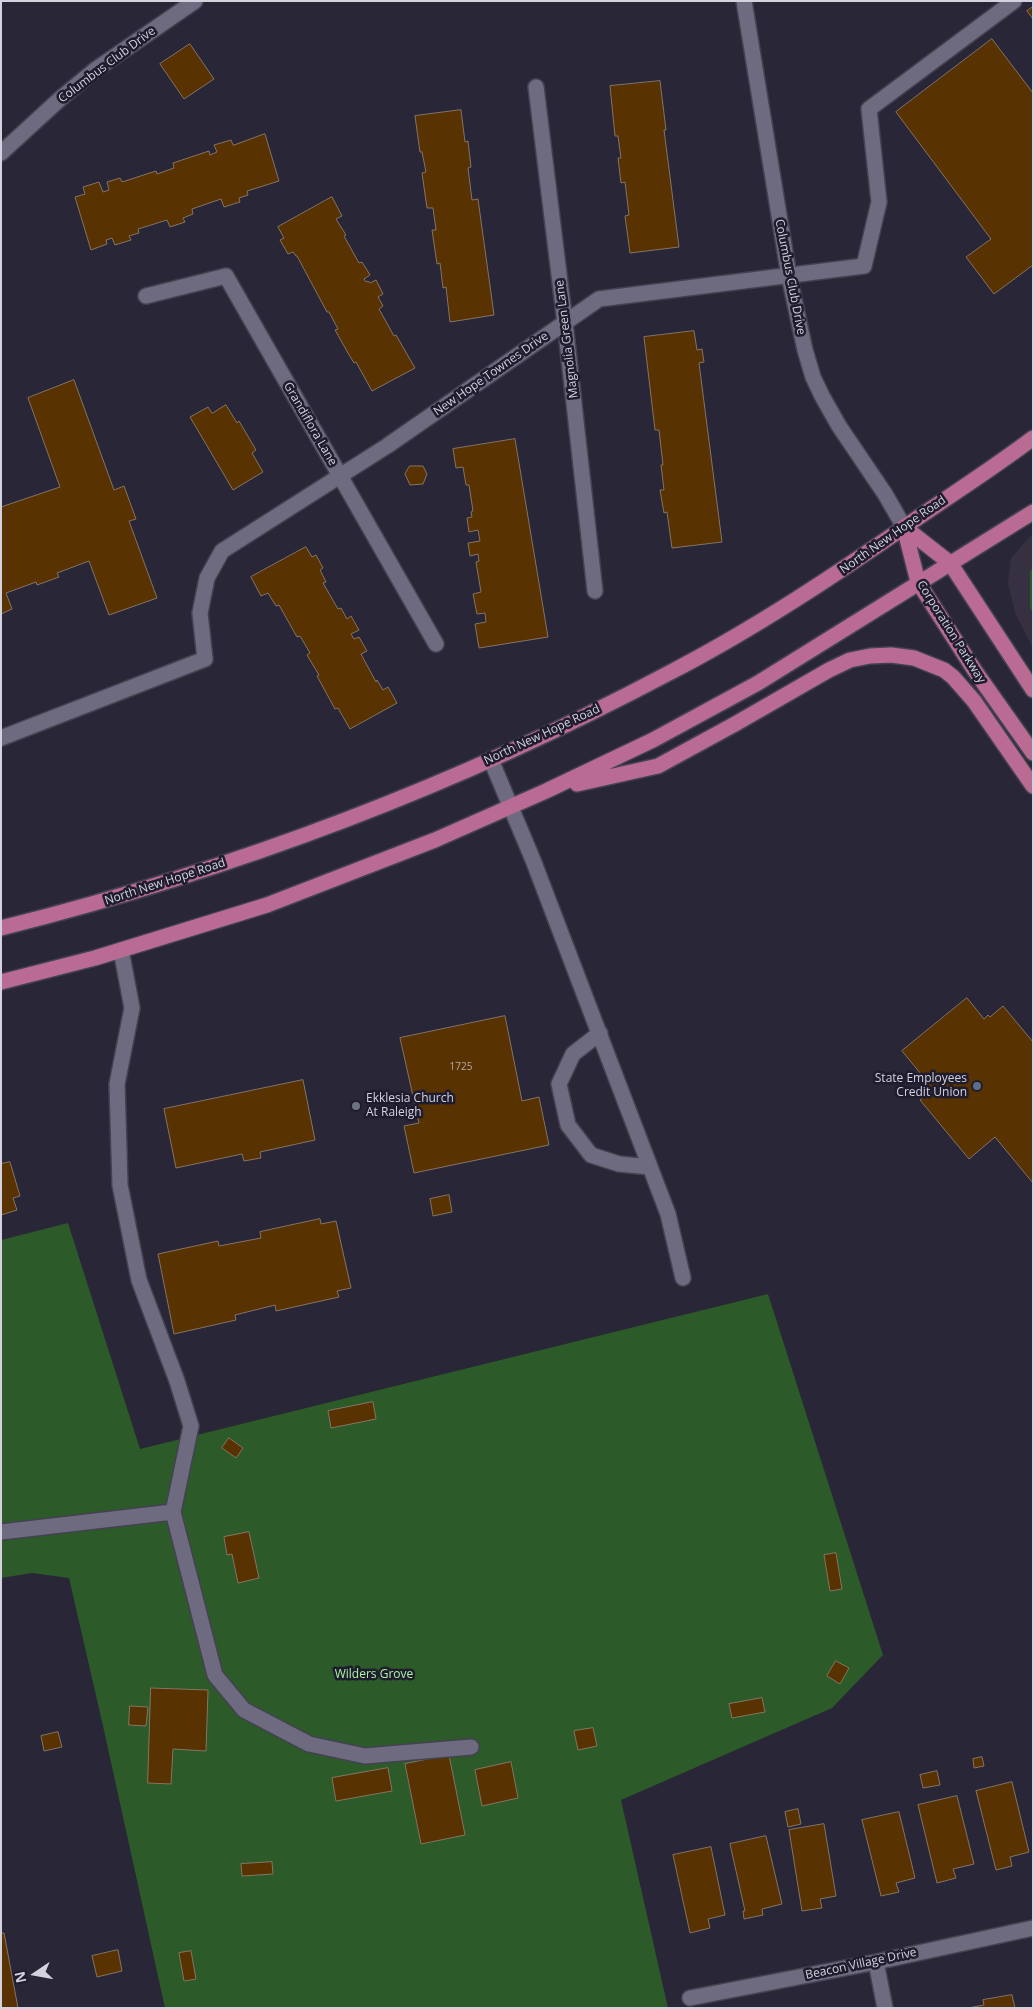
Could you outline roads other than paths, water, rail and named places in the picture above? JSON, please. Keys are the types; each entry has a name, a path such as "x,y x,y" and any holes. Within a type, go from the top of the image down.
{"main road":[{"name":"North New Hope Road","path":"1,928 88,906 201,872 359,815 492,760 670,673 819,586 1033,438"},
{"path":"1,982 120,950 267,905 435,840 511,807 644,744 758,683 1033,512"},
{"path":"904,528 950,563 1033,690"},
{"name":"Corporation Parkway","path":"904,528 918,582 975,671 1033,753"},
{"path":"546,791 658,766 829,670 850,660 870,656 891,655 914,658 944,670 953,677 974,701 1033,786"}],"street":[{"name":"Columbus Club Drive","path":"1,153 61,98 89,76 195,1"},
{"name":"Columbus Club Drive","path":"744,1 788,276 800,331 813,377 839,426 885,494 904,528"},
{"name":"New Hope Townes Drive","path":"1,738 205,659 200,614 207,578 222,551 302,502 387,446 599,299 864,266 879,202 869,109 1014,1"},
{"name":"Magnolia Green Lane","path":"536,87 595,591"},
{"name":"Grandiflora Lane","path":"146,296 226,276 436,644"},
{"path":"492,760 600,1033 668,1214 683,1278"},
{"path":"120,950 132,1008 116,1084 120,1185 139,1280 177,1381 191,1426 173,1512 215,1675 244,1710 309,1744 364,1756 471,1746"},
{"path":"600,1033 573,1054 559,1084 568,1125 591,1154 620,1164 650,1167"},
{"path":"1,1532 173,1512"},
{"name":"Beacon Village Drive","path":"690,1998 876,1962 1033,1928"},
{"path":"876,1962 885,2008"}],"place":[{"name":"State Employees Credit Union","path":"977,1086"},
{"name":"Ekklesia Church At Raleigh","path":"356,1106"}],"park label":[{"name":"Wilders Grove","path":"374,1675"}]}
